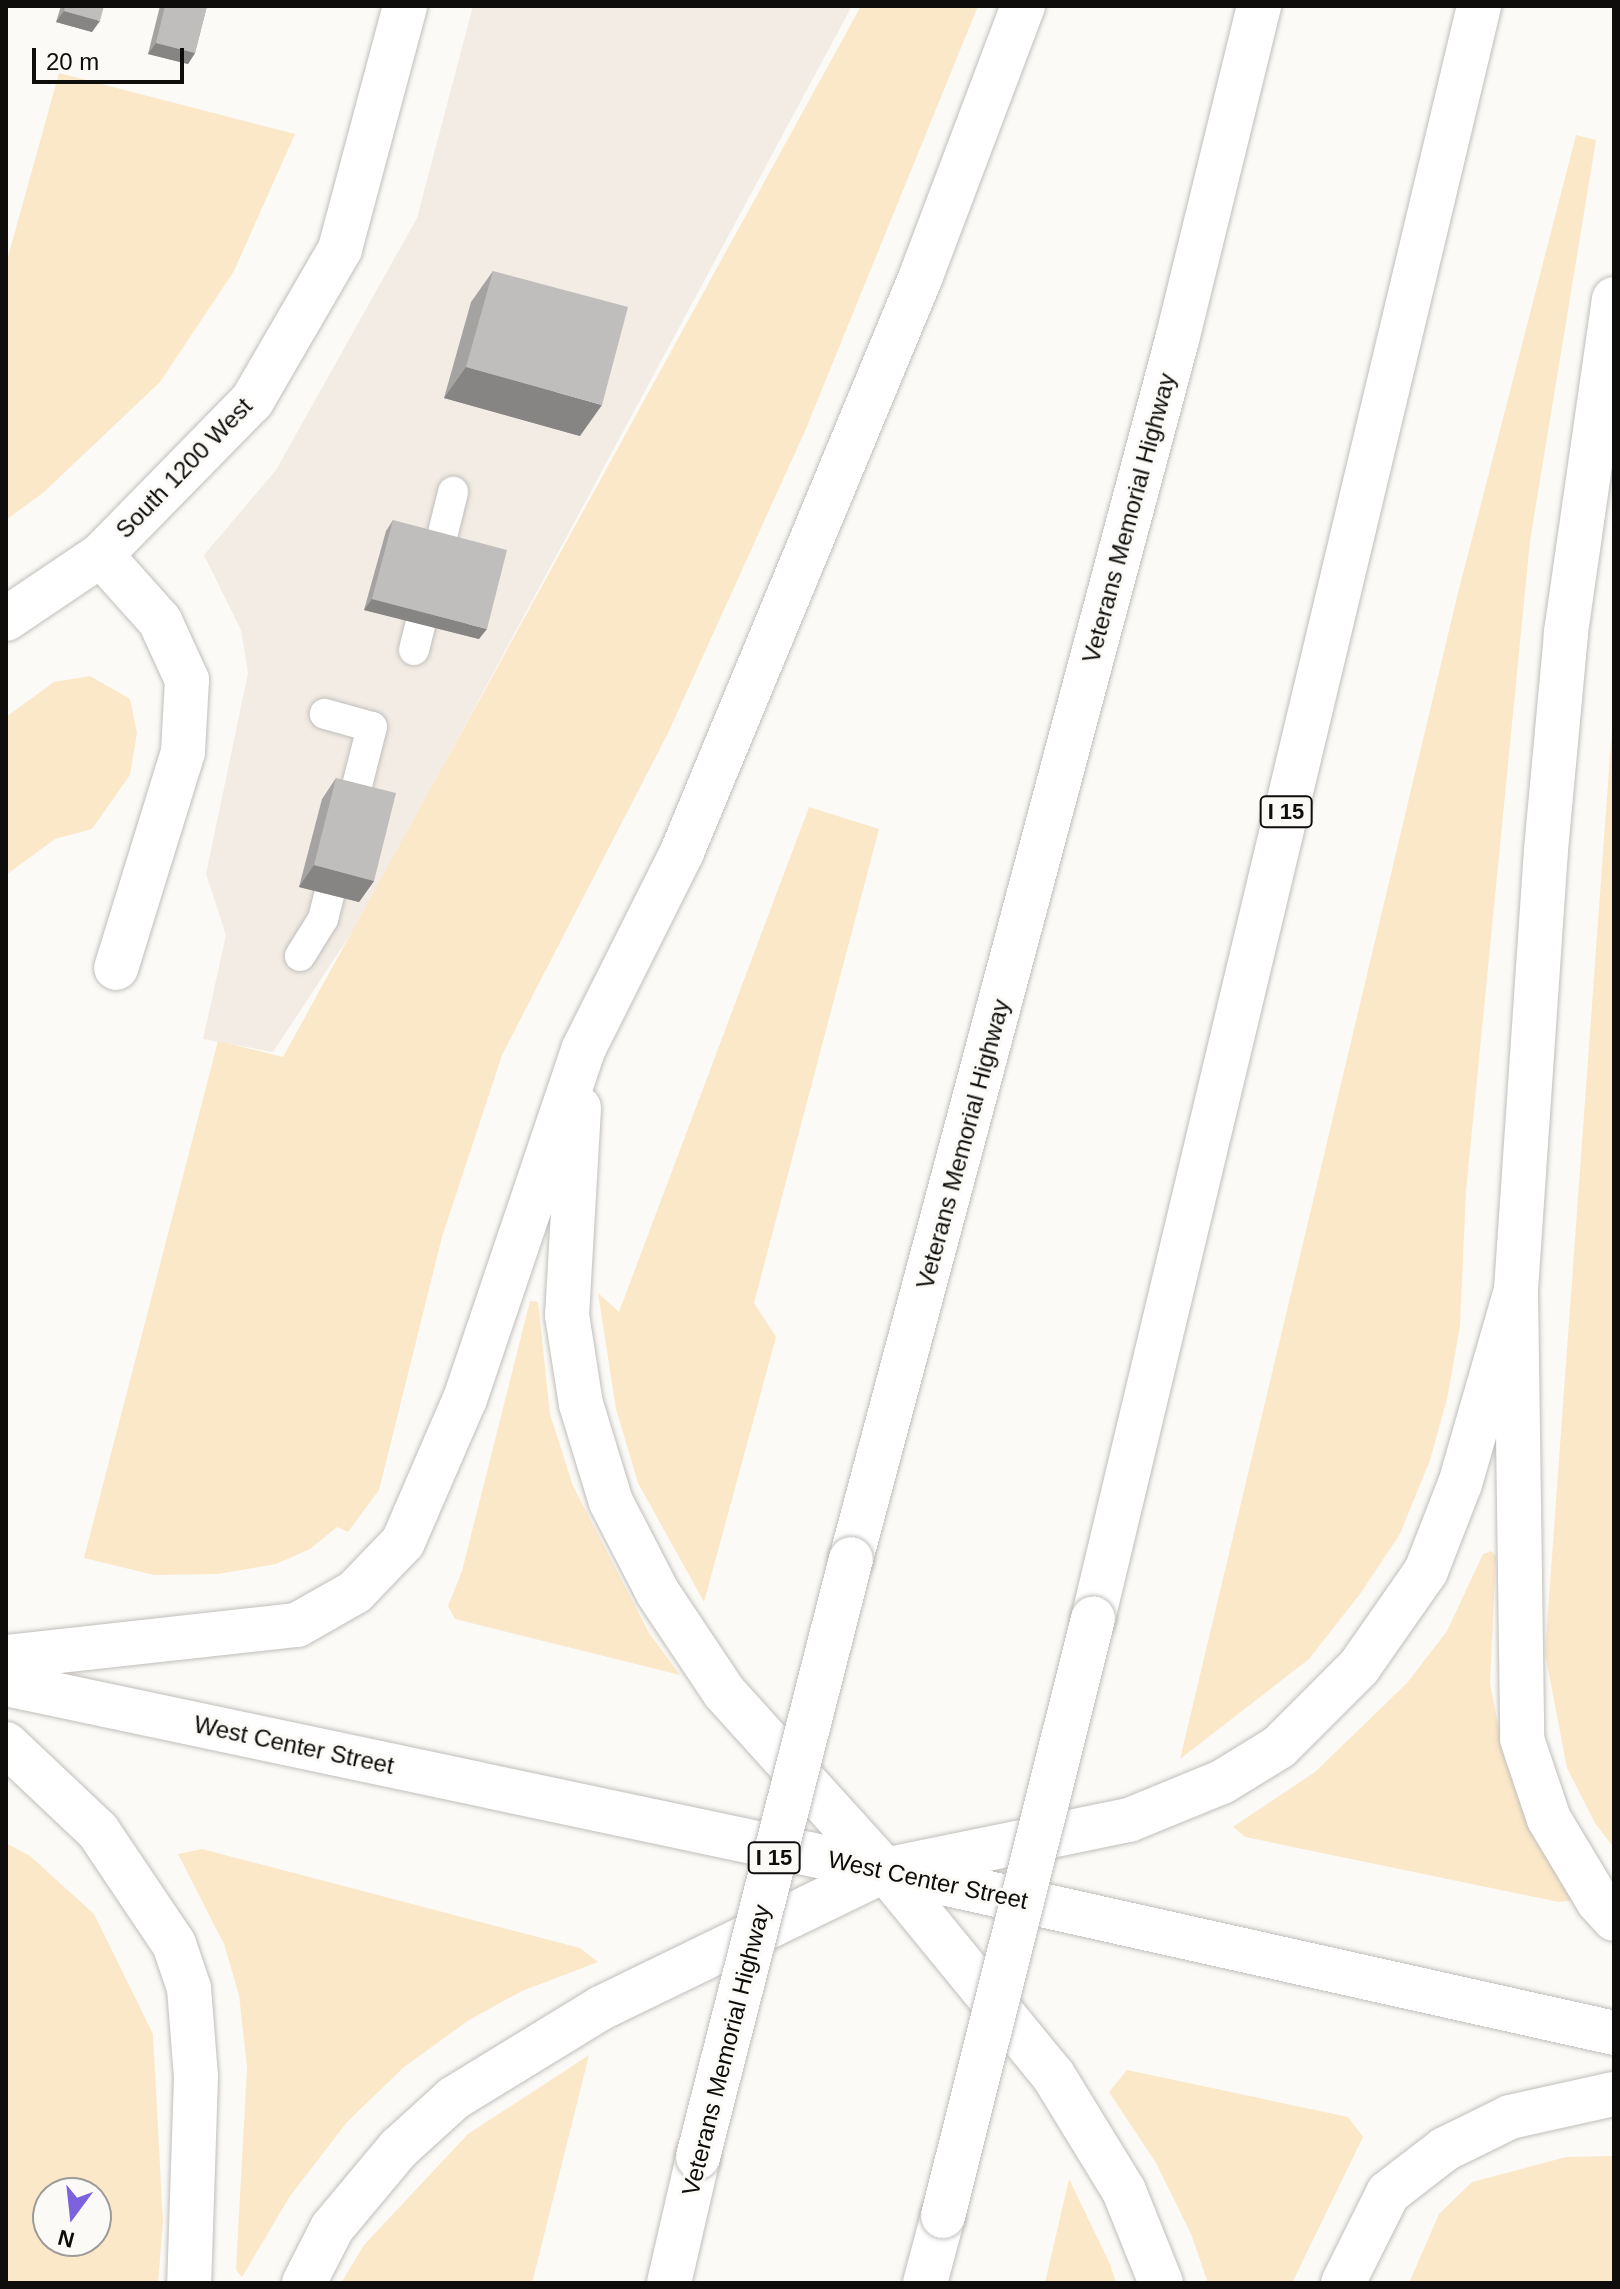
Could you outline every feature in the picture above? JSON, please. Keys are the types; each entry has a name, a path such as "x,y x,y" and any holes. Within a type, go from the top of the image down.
{"main road":[{"name":"South 1200 West","path":"6,619 101,555 252,401 340,249 405,6"},
{"path":"6,1657 297,1625 355,1592 403,1542 437,1472 583,1050 682,852 921,276 1023,6"},
{"name":"Veterans Memorial Highway","path":"669,2283 698,2157 851,1559 1177,340 1259,6"},
{"name":"I 15","path":"925,2283 1093,1619 1479,6"},
{"path":"1614,299 1566,634 1544,866 1516,1290 1522,1739 1549,1819 1598,1901 1614,1919"},
{"path":"101,555 160,621 187,680 183,752 116,968"},
{"path":"583,1050 567,1315 581,1404 611,1502 658,1593 724,1692 885,1870 1053,2075 1124,2191 1161,2283"},
{"path":"304,2283 332,2228 399,2148 454,2098 601,2008 885,1870 1129,1820 1222,1782 1279,1747 1359,1667 1426,1571 1460,1484 1516,1290"},
{"name":"West Center Street","path":"6,1684 885,1870 1614,2033"},
{"path":"6,1744 98,1831 151,1905 179,1959 189,1988 196,2077 189,2283"},
{"path":"1343,2283 1388,2193 1445,2149 1510,2117 1614,2094"}],"lane":[{"path":"414,650 453,492"},
{"path":"300,956 323,919 372,727 325,714"}],"shaded area":[{"path":"473,6 852,6 362,917 273,1052 203,1039 226,935 206,874 248,673 241,630 204,555 276,470 417,218"},
{"path":"861,6 978,6 805,431 668,733 502,1055 442,1237 379,1490 348,1532 337,1527 310,1549 276,1564 218,1574 154,1575 84,1558 218,1041 283,1057"},
{"path":"59,73 295,134 234,271 160,382 44,492 6,520 6,264"},
{"path":"1576,135 1596,140 1530,541 1466,1191 1460,1326 1447,1399 1430,1460 1400,1534 1360,1594 1309,1659 1180,1759 1457,597"},
{"path":"90,676 130,699 137,733 130,775 92,829 55,839 6,875 6,717 54,682"},
{"path":"1614,701 1614,1848 1595,1823 1567,1768 1545,1653"},
{"path":"809,807 879,829 754,1303 776,1337 704,1602 638,1483 616,1409 598,1293 619,1312"},
{"path":"530,1301 538,1302 550,1414 573,1486 649,1633 680,1675 455,1619 448,1606 462,1571"},
{"path":"1491,1551 1496,1556 1490,1684 1506,1764 1532,1829 1580,1899 1559,1902 1245,1837 1233,1827 1315,1772 1407,1683 1447,1631 1483,1554"},
{"path":"6,1843 30,1856 94,1914 153,2034 163,2222 158,2283 6,2283"},
{"path":"202,1849 580,1948 598,1962 522,1991 469,2020 404,2067 347,2122 290,2196 242,2277 236,2270 247,2067 239,1995 224,1944 178,1854"},
{"path":"589,2055 532,2283 341,2283 364,2245 468,2134"},
{"path":"1127,2070 1348,2117 1363,2137 1292,2283 1208,2283 1191,2234 1156,2163 1109,2092"},
{"path":"1614,2156 1614,2283 1409,2283 1439,2214 1472,2182 1566,2157"},
{"path":"1069,2179 1110,2264 1116,2283 1045,2283"}],"building":[{"path":"65,6 104,6 100,21 64,11"},
{"path":"165,6 207,6 195,53 156,43"},
{"path":"493,271 628,307 602,405 466,367"},
{"path":"393,520 507,550 487,629 372,599"},
{"path":"336,778 396,793 374,881 314,865"}]}
